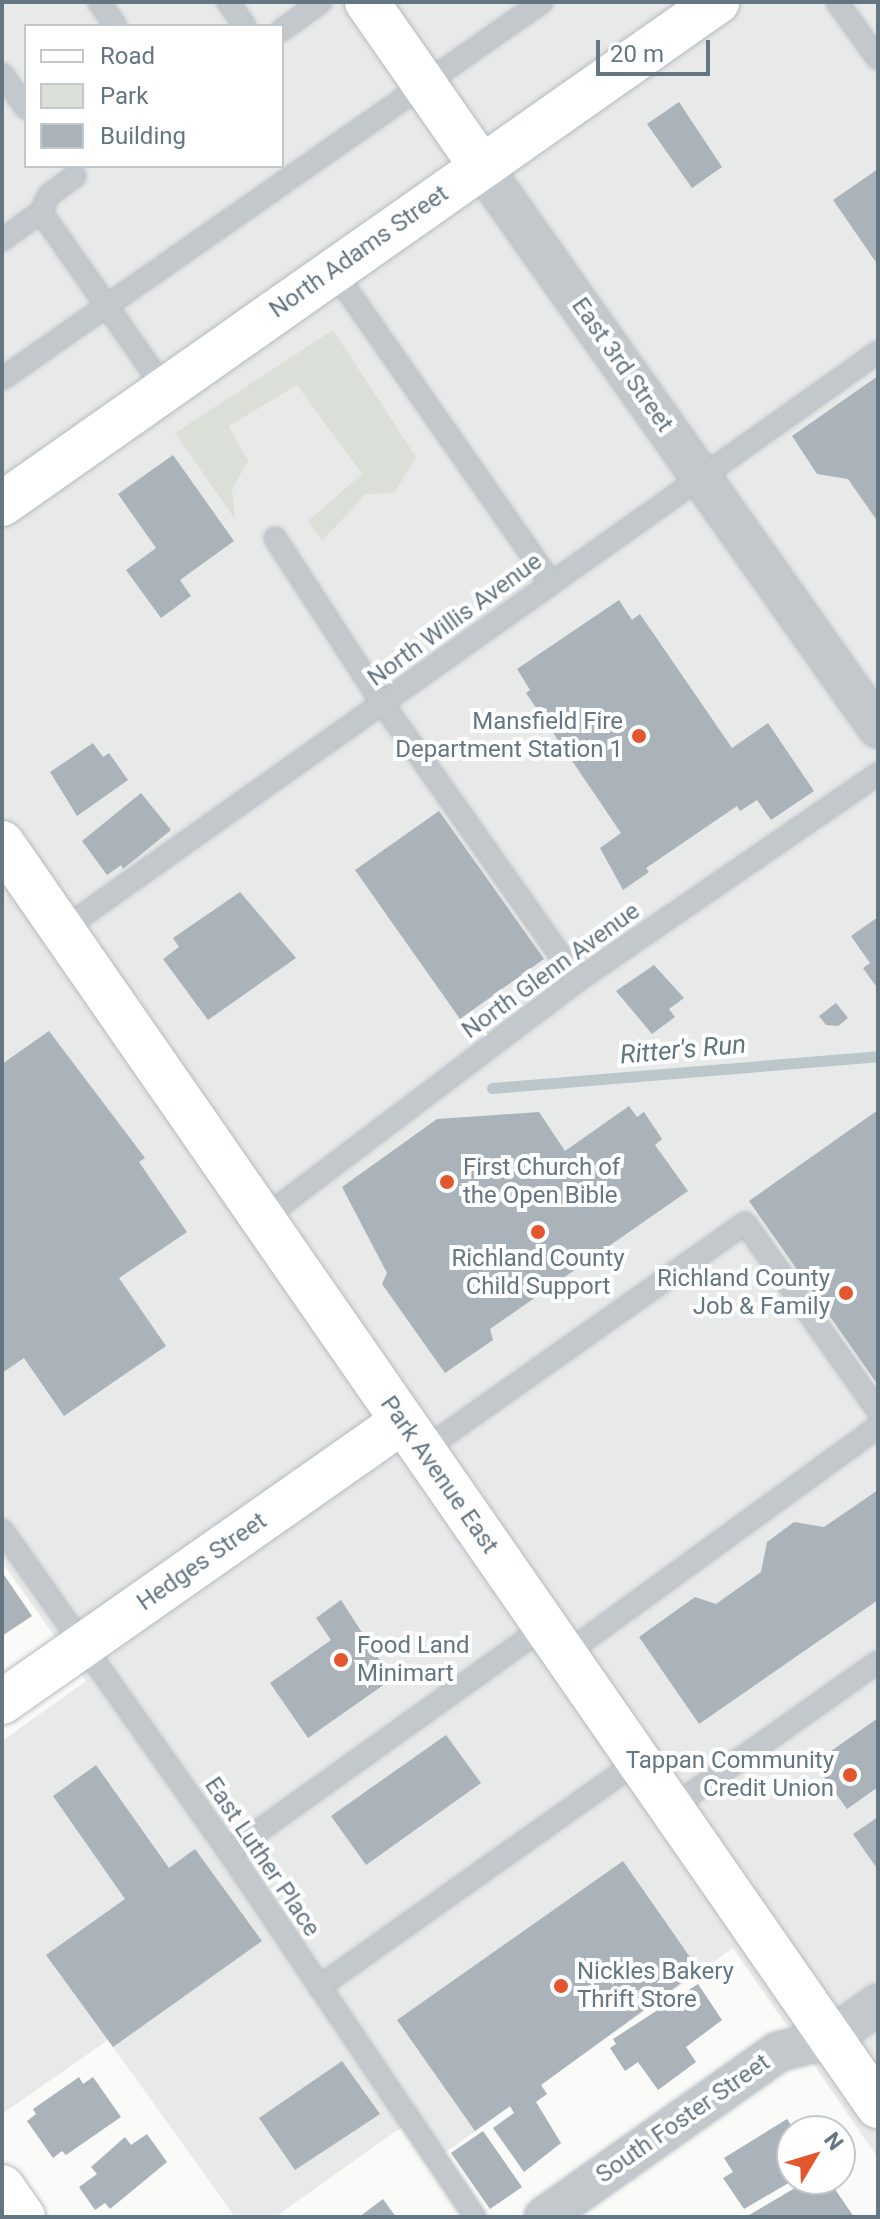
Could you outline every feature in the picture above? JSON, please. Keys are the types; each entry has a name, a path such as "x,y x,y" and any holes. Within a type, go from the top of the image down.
{"main road":[{"name":"East 3rd Street","path":"367,2 481,166"},
{"name":"North Adams Street","path":"2,504 717,2"},
{"name":"Park Avenue East","path":"2,843 878,2106"},
{"name":"Hedges Street","path":"2,1702 84,1645 412,1436"},
{"path":"2,2187 23,2217"}],"street":[{"name":"East 3rd Street","path":"481,166 878,728"},
{"path":"831,2038 878,2004"},
{"name":"South Foster Street","path":"544,2217 778,2052 831,2038"}],"lane":[{"path":"99,2 115,24"},
{"path":"228,2 244,24"},
{"path":"284,29 321,2"},
{"path":"2,379 422,82 542,2"},
{"path":"837,2 878,59"},
{"path":"2,74 24,105"},
{"path":"2,240 41,212 49,195 77,169"},
{"path":"41,212 165,389"},
{"path":"333,270 551,583"},
{"name":"North Willis Avenue","path":"62,930 878,352"},
{"path":"275,538 383,704 578,980"},
{"name":"North Glenn Avenue","path":"261,1220 578,980 878,774"},
{"path":"412,1436 745,1223 878,1411"},
{"path":"229,1852 878,1427"},
{"name":"East Luther Place","path":"2,1530 229,1852 475,2217"},
{"path":"671,1808 878,1662"},
{"path":"319,1987 638,1761"}],"shaded area":[{"path":"2,2 878,2 878,2158 856,2126 856,2115 848,2115 733,1948 432,2162 406,2124 275,2217 235,2217 108,2040 2,2114 2,1741 86,1681 2,1562"}],"green space":[{"path":"333,330 416,457 394,493 366,494 322,541 308,521 362,474 297,385 229,426 248,461 232,489 235,519 175,433"}],"building":[{"path":"679,102 722,167 692,188 647,124"},
{"path":"878,169 878,265 833,200"},
{"path":"878,376 878,522 848,479 817,474 792,436"},
{"path":"173,455 234,541 180,580 191,596 161,618 126,570 156,548 118,494"},
{"name":"Mansfield Fire Department Station 1","path":"619,600 632,620 640,614 732,748 768,723 814,791 771,820 757,800 740,811 737,806 646,868 649,872 623,890 600,848 621,833 526,693 530,690 517,669"},
{"path":"93,743 103,757 109,753 128,780 77,816 50,772"},
{"path":"141,793 171,830 123,869 121,865 107,875 82,841"},
{"path":"439,811 544,959 460,1019 355,870"},
{"path":"240,892 296,958 208,1020 163,959 179,947 173,938"},
{"path":"878,917 878,989 863,968 870,963 851,936"},
{"path":"654,965 684,998 669,1009 675,1017 652,1034 616,991"},
{"path":"836,1003 848,1018 838,1026 826,1025 819,1016"},
{"path":"49,1031 145,1158 139,1162 187,1232 119,1278 166,1346 64,1416 24,1358 2,1373 2,1064"},
{"name":"Richland County Child Support","path":"629,1106 637,1117 644,1112 662,1139 655,1145 688,1191 490,1329 493,1340 445,1373 382,1284 387,1273 342,1187 437,1119 539,1112 565,1151"},
{"name":"Richland County Job & Family","path":"878,1110 878,1385 749,1201"},
{"path":"878,1490 878,1600 699,1724 639,1637 695,1597 716,1604 761,1572 767,1542 794,1522 824,1527"},
{"path":"2,1572 32,1616 2,1636"},
{"name":"Food Land Minimart","path":"341,1600 392,1679 308,1738 270,1683 331,1640 316,1618"},
{"name":"Tappan Community Credit Union","path":"878,1718 878,1787 847,1809 814,1763"},
{"path":"446,1735 481,1783 366,1865 331,1816"},
{"path":"96,1765 169,1868 195,1849 262,1941 113,2047 46,1955 125,1899 53,1796"},
{"path":"878,1817 878,1870 853,1834"},
{"name":"Nickles Bakery Thrift Store","path":"623,1861 699,1970 541,2085 547,2094 536,2102 561,2143 524,2172 493,2128 514,2113 510,2106 475,2131 397,2020"},
{"path":"698,1984 722,2020 686,2047 696,2062 658,2090 638,2062 625,2071 610,2048 616,2044 613,2039"},
{"path":"342,2061 380,2114 295,2170 259,2118"},
{"path":"79,2077 83,2084 93,2077 121,2117 66,2155 62,2151 53,2158 27,2121 36,2114 33,2109"},
{"path":"776,2126 776,2190 744,2209 723,2178 733,2172 724,2158"},
{"path":"483,2131 522,2187 490,2209 451,2153"},
{"path":"147,2134 167,2162 110,2209 105,2203 95,2210 79,2187 97,2174 91,2167 125,2137 131,2145"},
{"path":"783,2195 839,2195 854,2217 746,2217"},
{"path":"383,2199 396,2217 359,2217"}],"waterway":[{"name":"Ritter's Run","path":"492,1088 878,1056"}],"place":[{"name":"Mansfield Fire Department Station 1","path":"639,736"},
{"name":"First Church of the Open Bible","path":"447,1182"},
{"name":"Richland County Child Support","path":"538,1232"},
{"name":"Richland County Job & Family","path":"846,1293"},
{"name":"Food Land Minimart","path":"341,1660"},
{"name":"Tappan Community Credit Union","path":"850,1775"},
{"name":"Nickles Bakery Thrift Store","path":"561,1986"}]}
